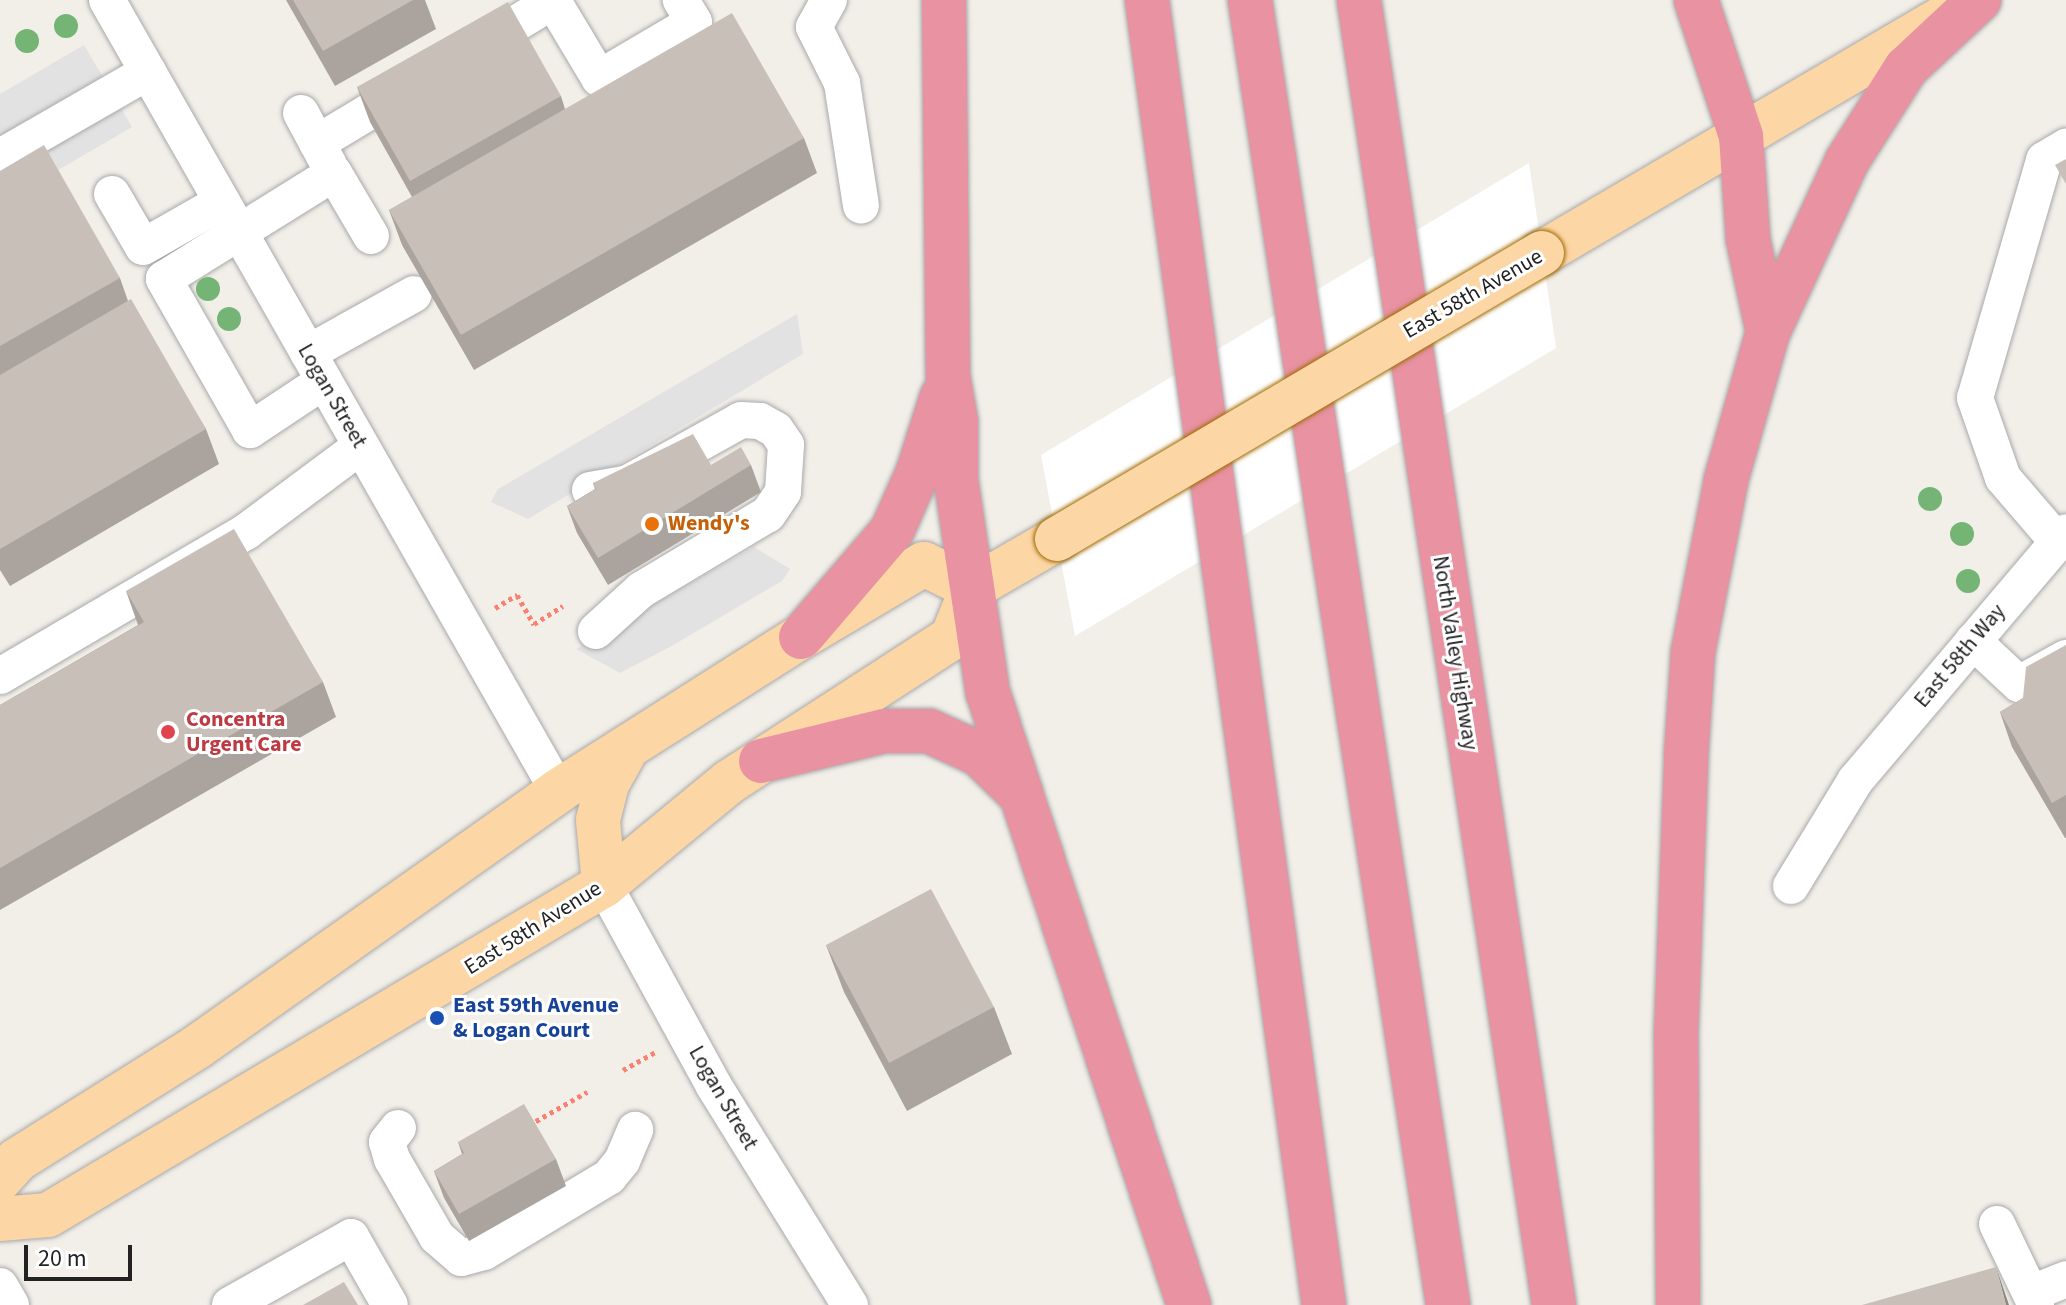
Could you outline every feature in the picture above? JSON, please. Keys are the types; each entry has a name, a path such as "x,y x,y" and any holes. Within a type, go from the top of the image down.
{"highway":[{"path":"944,0 948,376 956,422 956,480 988,693 1189,1305"},
{"path":"1147,0 1324,1305"},
{"path":"1250,0 1448,1305"},
{"name":"North Valley Highway","path":"1359,0 1554,1305"},
{"path":"1696,0 1741,136 1748,239 1768,332"},
{"path":"1678,1305 1676,1036 1693,652 1726,480 1768,332 1870,120 1906,68 1976,0"},
{"path":"801,637 892,531 923,460 948,376"},
{"path":"761,761 884,731 929,731 979,754 1023,797"}],"main road":[{"name":"East 58th Avenue","path":"0,1219 48,1215 604,885 761,761 952,638 972,588 1976,0"},
{"path":"0,1179 17,1160 197,1047 558,791 801,637 924,564 972,588"},
{"path":"604,885 598,820 611,776 627,748"}],"street":[{"name":"Logan Street","path":"107,0 558,791"},
{"path":"414,294 316,367 250,430 164,279 317,143 553,1 576,8 599,78 694,22 681,0"},
{"path":"829,0 814,27 842,83 861,206"},
{"path":"0,157 148,72"},
{"path":"317,143 371,236"},
{"path":"2062,537 2003,478 1975,398 2044,160 2066,147"},
{"path":"112,194 143,247 231,217"},
{"path":"590,490 628,483 741,420 760,421 776,430 786,445 783,492 768,514 641,590 596,631"},
{"path":"0,676 247,531 361,446"},
{"name":"East 58th Way","path":"1791,886 1855,781 2062,537"},
{"path":"1973,641 2019,684 2066,658"},
{"name":"Logan Street","path":"604,885 714,1086 850,1305"},
{"path":"398,1128 387,1142 392,1159 437,1237 461,1258 484,1252 609,1177 622,1161 635,1130"},
{"path":"1997,1224 2034,1299 2066,1279"},
{"path":"230,1305 351,1237 390,1305"},
{"path":"0,1286 11,1305"}],"path":[{"path":"495,608 517,595 534,624 563,606"},
{"path":"623,1070 655,1052"},
{"path":"520,1131 587,1092"}],"shaded area":[{"path":"84,45 132,127 0,204 0,94"},
{"path":"797,314 803,354 528,519 491,502 498,489"},
{"path":"754,547 790,569 782,581 670,647 620,673 576,649"}],"pier":[{"path":"1529,163 1556,348 1075,636 1041,455"}],"building":[{"path":"293,0 413,0 323,51"},
{"path":"508,2 561,96 410,181 357,87"},
{"path":"732,13 804,138 461,335 389,210"},
{"path":"44,145 120,278 0,346 0,171"},
{"path":"2066,159 2066,184 2055,165"},
{"path":"131,299 206,429 0,549 0,375"},
{"path":"693,434 711,465 741,447 751,465 598,558 567,506 596,489 593,483"},
{"name":"Concentra Urgent Care","path":"234,529 323,682 0,868 0,705 144,622 126,591"},
{"path":"2066,645 2066,795 2052,803 2000,712 2023,698 2026,667"},
{"path":"931,889 994,1007 889,1063 826,945"},
{"path":"524,1104 556,1159 459,1214 434,1171 464,1153 458,1142"},
{"path":"1996,1267 2006,1305 1862,1305"},
{"path":"344,1282 358,1305 303,1305"}],"place":[{"name":"Wendy's","path":"652,524"},
{"name":"Concentra Urgent Care","path":"168,732"},
{"name":"East 59th Avenue & Logan Court","path":"437,1018"}]}
